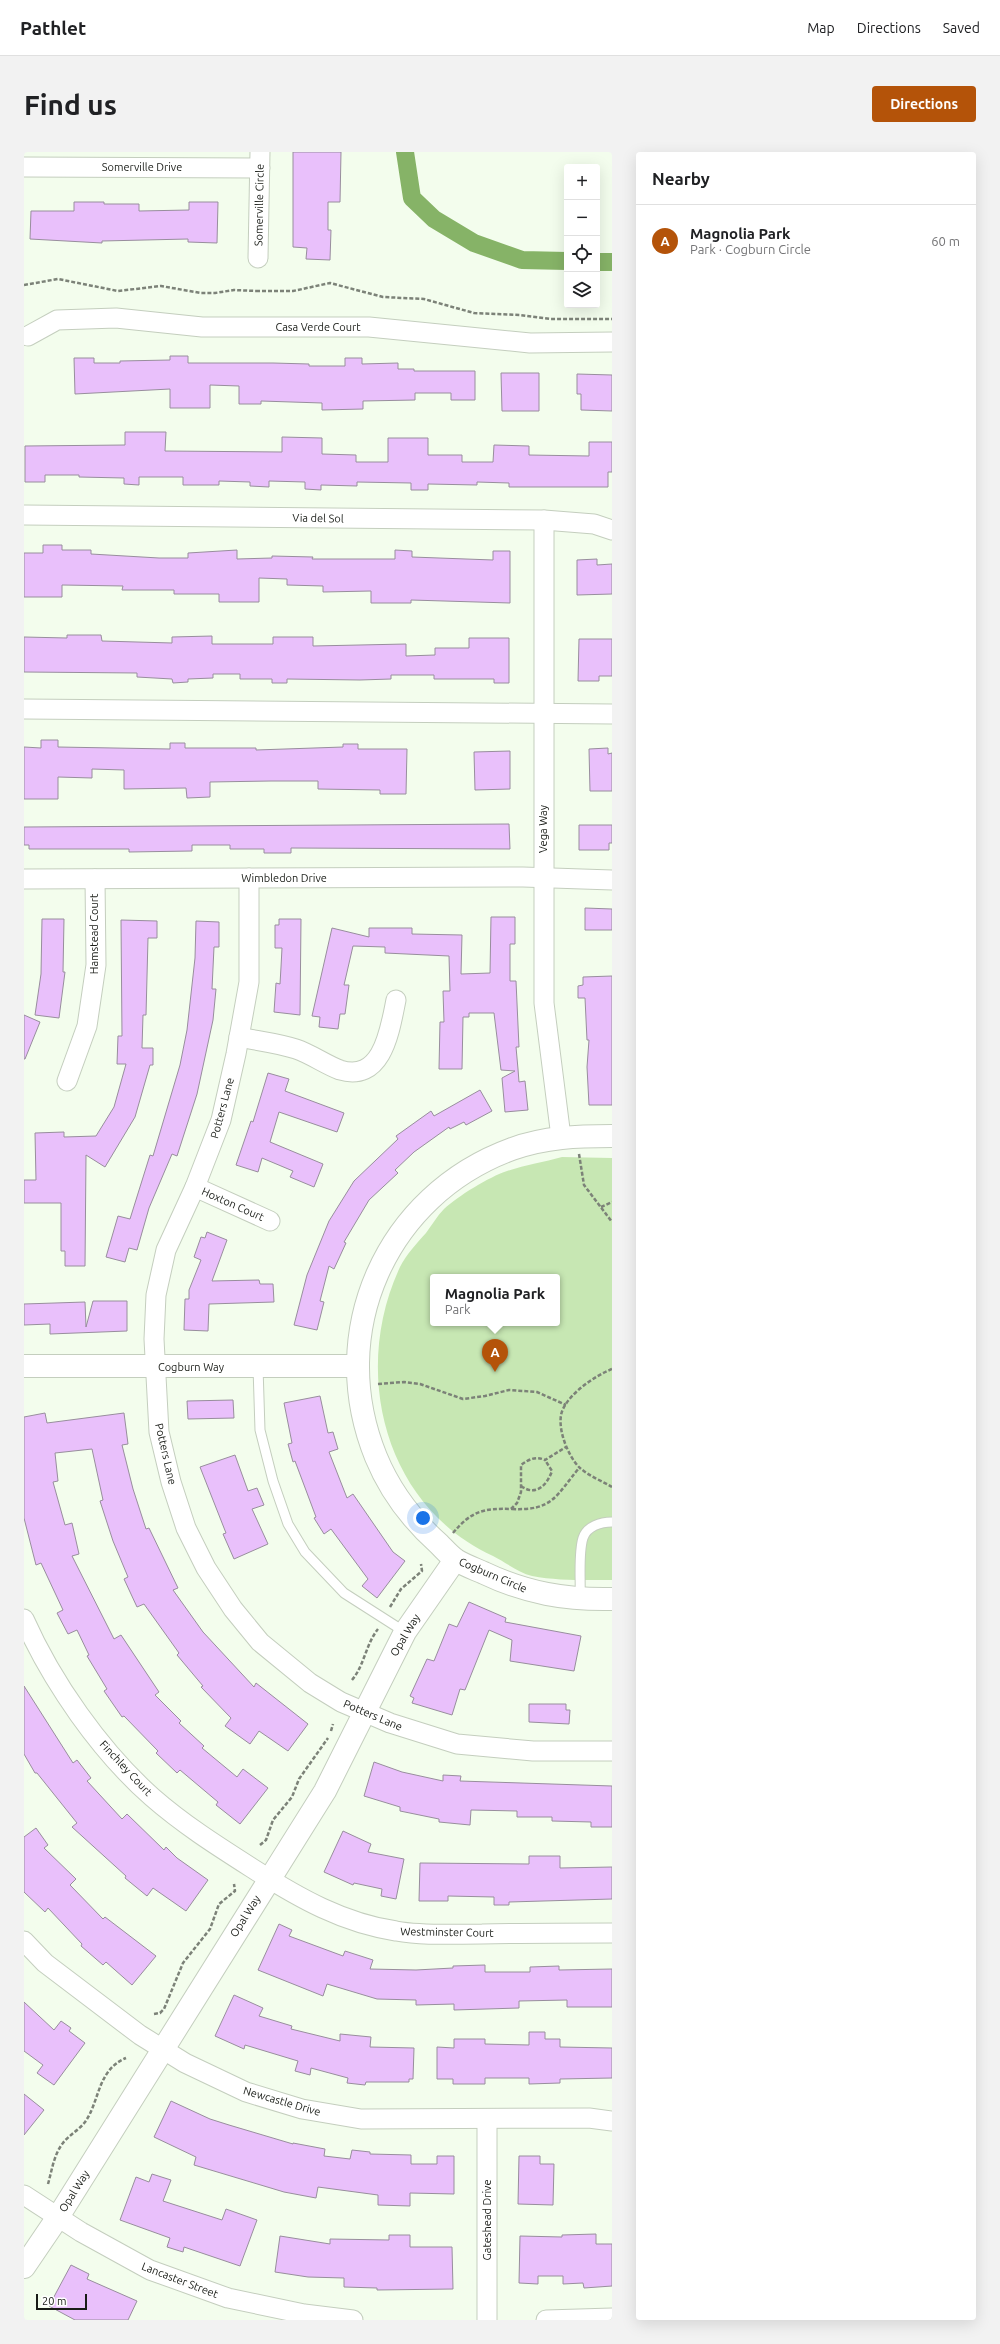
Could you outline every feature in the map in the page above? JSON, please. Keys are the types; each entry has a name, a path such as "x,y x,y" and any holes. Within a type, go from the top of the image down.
{"street":[{"name":"Somerville Drive","path":"24,167 260,160"},
{"name":"Somerville Circle","path":"258,258 260,160"},
{"name":"Casa Verde Court","path":"28,336 57,320 116,318 202,327 369,328 530,343 612,342"},
{"name":"Via del Sol","path":"24,514 544,520 594,524 612,530"},
{"name":"Vega Way","path":"544,520 544,1003 561,1137"},
{"path":"24,709 612,714"},
{"name":"Wimbledon Drive","path":"24,879 543,877 612,880"},
{"name":"Potters Lane","path":"249,878 249,982 239,1037 221,1120 195,1187 174,1230 160,1275 155,1315 155,1367 160,1432 171,1482 186,1528 206,1568 233,1609 260,1642 310,1683 365,1714 457,1744 533,1751 612,1751"},
{"name":"Hamstead Court","path":"67,1081 87,1026 96,965 95,879"},
{"path":"239,1037 295,1049 319,1058 340,1070 359,1072 372,1065 379,1058 390,1032 396,1000"},
{"name":"Cogburn Circle","path":"612,1136 561,1137 513,1149 476,1165 436,1194 404,1228 384,1259 367,1296 357,1366 359,1397 364,1420 369,1441 381,1470 398,1499 422,1529 455,1560 508,1584 544,1595 580,1600 612,1600"},
{"name":"Hoxton Court","path":"195,1187 270,1221"},
{"name":"Cogburn Way","path":"24,1366 357,1366"},
{"name":"Opal Way","path":"24,2267 58,2217 161,2050 325,1791 405,1632 455,1560"},
{"name":"Finchley Court","path":"24,1620 53,1676 78,1713 111,1753 151,1796 196,1832 269,1879"},
{"name":"Westminster Court","path":"269,1879 291,1893 349,1920 396,1931 427,1934 612,1933"},
{"name":"Newcastle Drive","path":"24,1941 45,1963 120,2021 161,2050 202,2072 246,2092 302,2109 361,2119 487,2120 588,2118 612,2120"},
{"name":"Gateshead Drive","path":"487,2120 487,2320"},
{"name":"Lancaster Street","path":"24,2195 81,2232 150,2270 228,2298 304,2314 352,2320"},
{"path":"546,2320 612,2318"}],"lane":[{"path":"258,1367 260,1430 273,1481 288,1524 305,1552 344,1593 405,1632"},
{"path":"580,1600 583,1537 591,1528 603,1522 612,1522"}],"path":[{"path":"24,285 58,279 118,291 161,286 215,294 234,290 261,291"},
{"path":"256,291 294,291 330,283 383,297 424,299 474,313 520,315 551,319 612,318"},
{"path":"580,1152 579,1162 584,1185 612,1222"},
{"path":"601,1207 612,1202"},
{"path":"612,1369 604,1372 577,1392 566,1405 562,1410 561,1431 566,1448 580,1468 612,1487"},
{"path":"374,1384 404,1382 420,1384 463,1399 485,1396 509,1390 537,1392 566,1405"},
{"path":"545,1460 566,1448"},
{"path":"512,1509 517,1503 521,1486 519,1479 521,1465 529,1459 540,1458 545,1460 552,1471 545,1485 539,1489 532,1490 521,1486"},
{"path":"452,1534 462,1522 486,1508 529,1510 554,1499 563,1492 567,1483 580,1468"},
{"path":"260,1845 266,1840 273,1820 292,1797 306,1769 319,1753 332,1730 333,1724"},
{"path":"154,2014 160,2013 164,2009 183,1964 210,1929 219,1904 235,1891 234,1884"},
{"path":"48,2184 56,2154 63,2143 86,2121 98,2090 112,2067 126,2058"}],"green space":[{"path":"562,1157 612,1158 612,1580 542,1578 527,1575 456,1534 426,1505 403,1470 387,1432 379,1391 379,1349 385,1308 402,1263 444,1209 450,1204 483,1182 507,1171"}],"building":[{"path":"293,152 341,152 340,202 328,202 328,230 331,230 330,260 306,259 307,248 293,247"},
{"path":"74,202 139,204 139,211 189,210 189,202 218,202 217,243 188,242 188,239 102,241 102,243 30,239 31,211 74,211"},
{"path":"170,356 188,356 188,363 273,363 309,364 309,366 345,366 345,358 362,358 362,364 398,363 398,369 414,369 414,371 475,371 475,400 451,400 451,393 415,393 415,400 363,401 363,409 322,410 322,403 261,401 261,404 239,404 239,386 210,385 210,408 170,408 170,389 75,394 74,358 94,358 94,363 120,363 120,361 170,360"},
{"path":"501,373 539,373 539,411 502,411"},
{"path":"577,374 612,375 612,411 581,410 581,394 577,394"},
{"path":"125,432 166,432 165,451 282,452 282,437 322,438 322,454 356,455 356,462 388,462 388,438 428,438 428,455 462,455 462,462 493,462 494,445 529,446 529,455 589,456 589,442 612,442 612,472 608,472 608,487 509,487 509,483 477,482 477,485 428,484 428,490 411,490 411,483 357,482 357,486 321,485 321,490 305,489 305,482 269,481 269,487 250,486 250,482 219,481 219,485 183,485 183,477 139,477 139,485 124,484 124,478 79,477 79,475 45,475 45,482 25,482 25,446 125,445"},
{"path":"43,545 62,545 62,550 91,550 91,554 159,558 188,558 188,553 237,550 237,559 272,558 272,556 313,557 312,559 395,559 395,550 412,551 412,557 493,560 493,551 510,551 510,603 411,600 411,603 371,603 371,591 323,592 323,586 287,585 287,579 259,578 259,602 219,602 219,594 174,594 174,590 122,590 123,586 62,585 62,597 24,597 24,553 43,553"},
{"path":"597,559 597,565 612,564 612,594 577,595 577,560"},
{"path":"67,635 101,635 102,641 172,643 172,637 212,636 212,644 273,644 273,637 313,637 313,646 406,644 406,656 435,655 435,648 469,648 469,638 509,638 509,683 494,683 494,679 434,679 434,675 391,675 391,679 287,679 287,683 272,683 272,679 240,679 240,674 213,674 213,678 188,679 188,682 173,683 172,679 137,677 137,673 24,672 24,637 67,638"},
{"path":"579,639 612,639 612,676 599,676 599,681 578,681"},
{"path":"41,740 58,740 58,747 170,749 170,743 185,743 185,748 256,748 256,750 343,747 343,744 358,744 358,749 407,749 406,794 380,794 380,790 318,789 318,781 210,782 210,797 187,798 186,788 124,789 124,770 92,769 92,778 58,777 58,799 24,799 24,747 41,748"},
{"path":"608,748 608,754 612,753 612,791 590,791 589,749"},
{"path":"510,751 510,789 475,790 474,752"},
{"path":"509,824 510,849 291,848 291,853 264,853 264,849 230,849 230,845 192,845 192,851 129,852 129,849 29,849 29,845 24,845 24,827"},
{"path":"579,825 612,825 612,843 609,843 609,850 579,850"},
{"path":"585,908 612,909 612,930 585,930"},
{"path":"491,917 515,917 515,944 510,944 510,981 516,981 519,1047 516,1047 519,1082 525,1081 528,1110 505,1112 502,1078 515,1071 501,1070 494,1013 469,1013 469,1017 463,1017 462,1069 439,1069 440,1022 444,1022 443,991 450,991 449,956 385,953 385,947 353,946 344,985 349,985 345,1014 340,1014 338,1029 319,1027 320,1017 312,1016 332,928 369,937 369,928 412,928 412,934 462,935 461,974 490,973"},
{"path":"42,919 64,919 63,972 65,972 59,1018 35,1015 41,974"},
{"path":"279,919 301,919 300,1015 274,1012 276,983 280,984 281,967 282,948 275,948 275,925 279,925"},
{"path":"121,920 157,921 157,938 148,938 146,1015 143,1015 142,1048 153,1048 153,1065 150,1065 135,1117 105,1167 86,1155 85,1266 65,1266 65,1251 61,1251 61,1203 24,1203 24,1180 36,1180 35,1133 64,1132 64,1137 96,1136 114,1107 126,1064 117,1064 118,1036 122,1036"},
{"path":"196,921 219,922 219,947 214,947 212,989 216,989 213,1020 197,1094 177,1156 172,1154 149,1208 137,1250 129,1248 125,1262 106,1257 118,1216 130,1219 150,1155 153,1156 180,1065 187,1030 195,958"},
{"path":"612,976 612,1105 589,1105 587,1067 589,1040 587,1040 585,998 578,998 578,986 583,985 583,977"},
{"path":"24,1015 40,1022 25,1059 24,1059"},
{"path":"268,1073 289,1079 285,1091 344,1113 337,1132 279,1112 270,1142 323,1164 314,1187 290,1177 293,1171 262,1158 258,1172 236,1165 251,1121 253,1122"},
{"path":"480,1090 492,1111 466,1125 464,1122 450,1129 449,1127 414,1152 395,1170 398,1173 369,1200 344,1242 346,1243 334,1269 329,1266 320,1301 324,1302 317,1330 294,1325 307,1275 329,1221 354,1181 398,1139 396,1136 431,1111 434,1116"},
{"path":"207,1232 227,1240 212,1281 259,1280 260,1284 273,1284 274,1302 209,1304 208,1331 184,1330 185,1299 189,1299 189,1290 201,1260 194,1257 201,1237 205,1238"},
{"path":"93,1301 127,1301 127,1331 50,1334 50,1324 24,1325 24,1304 85,1302 86,1327"},
{"path":"320,1396 328,1433 333,1432 338,1449 329,1452 347,1498 353,1494 393,1552 405,1561 377,1598 362,1586 368,1579 331,1529 324,1534 314,1518 316,1517 295,1461 293,1462 288,1444 292,1443 284,1403"},
{"path":"233,1400 234,1418 188,1419 187,1401"},
{"path":"45,1413 47,1423 124,1413 128,1444 122,1445 133,1489 146,1529 149,1528 178,1588 173,1590 203,1632 254,1687 256,1683 308,1724 288,1751 259,1731 250,1744 225,1726 231,1718 201,1687 203,1686 177,1655 179,1653 144,1604 137,1607 124,1579 128,1577 113,1541 100,1501 103,1500 92,1449 55,1453 58,1481 53,1482 65,1525 72,1523 79,1554 72,1556 114,1639 121,1635 159,1692 155,1695 181,1721 179,1723 204,1746 202,1748 237,1777 243,1769 268,1788 240,1824 216,1805 218,1802 180,1770 177,1773 156,1753 158,1751 124,1716 122,1717 104,1691 107,1689 87,1656 89,1655 77,1630 68,1634 57,1613 63,1610 41,1563 36,1565 24,1518 24,1417"},
{"path":"235,1455 248,1491 257,1488 264,1505 252,1509 268,1544 234,1559 223,1534 226,1533 200,1467"},
{"path":"469,1602 506,1618 505,1622 581,1636 574,1671 510,1661 512,1640 489,1630 465,1690 460,1689 452,1715 412,1703 414,1698 410,1696 427,1659 434,1661 449,1624 457,1627"},
{"path":"24,1686 73,1763 77,1760 91,1778 87,1781 122,1819 127,1814 164,1850 166,1847 177,1858 208,1880 186,1911 153,1888 147,1896 125,1878 126,1876 72,1827 77,1823 37,1773 35,1773 24,1754"},
{"path":"529,1704 566,1704 566,1710 570,1710 569,1724 529,1722"},
{"path":"374,1762 402,1772 443,1781 443,1775 461,1776 460,1781 612,1786 612,1827 591,1827 591,1822 552,1821 552,1817 517,1817 517,1811 471,1810 470,1825 439,1822 439,1819 400,1811 400,1807 364,1796"},
{"path":"36,1828 48,1845 44,1848 76,1879 70,1885 103,1919 105,1917 156,1956 132,1985 106,1962 103,1965 81,1946 82,1944 48,1908 45,1912 24,1892 24,1837"},
{"path":"343,1831 371,1844 368,1852 404,1859 396,1899 381,1896 382,1889 354,1883 353,1885 324,1872"},
{"path":"529,1856 560,1856 560,1868 612,1867 612,1899 509,1902 509,1905 494,1905 494,1897 448,1896 448,1901 419,1901 420,1863 529,1864"},
{"path":"279,1924 292,1930 289,1936 343,1956 345,1951 373,1960 370,1969 416,1970 453,1968 453,1966 485,1965 485,1972 530,1972 530,1967 559,1966 559,1970 612,1969 612,2007 567,2007 567,2000 519,2001 519,2008 454,2010 454,2004 416,2005 416,2000 377,1999 327,1984 323,1996 258,1970"},
{"path":"234,1995 263,2008 259,2016 292,2026 291,2029 340,2041 340,2034 371,2037 370,2047 414,2048 413,2079 409,2079 409,2082 366,2082 365,2085 347,2083 348,2078 311,2068 310,2075 295,2071 298,2061 245,2045 244,2049 215,2036"},
{"path":"24,2002 54,2030 61,2021 71,2028 69,2031 85,2043 54,2085 37,2073 43,2065 24,2051"},
{"path":"529,2032 545,2032 545,2039 560,2039 560,2047 612,2048 612,2078 560,2079 560,2083 529,2084 529,2078 485,2078 485,2084 453,2084 453,2079 437,2079 437,2047 454,2048 454,2039 485,2039 485,2044 529,2045"},
{"path":"24,2094 44,2110 24,2135"},
{"path":"171,2101 210,2119 229,2125 293,2144 325,2149 324,2156 350,2159 352,2150 370,2152 370,2154 411,2155 411,2164 437,2164 437,2156 454,2156 454,2194 410,2193 410,2206 378,2205 378,2195 318,2187 316,2198 284,2192 194,2165 196,2157 154,2137"},
{"path":"519,2156 540,2156 540,2164 554,2164 553,2205 518,2204"},
{"path":"152,2174 171,2180 163,2201 222,2220 226,2209 257,2220 240,2266 184,2247 183,2252 167,2247 170,2238 120,2220 136,2177 149,2182"},
{"path":"596,2234 596,2244 612,2244 612,2286 584,2288 583,2283 563,2284 563,2276 538,2276 538,2284 519,2283 520,2236 562,2237 562,2235"},
{"path":"389,2235 410,2235 410,2247 452,2247 453,2289 377,2290 377,2288 344,2287 344,2278 308,2277 275,2272 280,2236 330,2244 330,2239 389,2240"},
{"path":"71,2265 89,2274 87,2279 137,2301 128,2320 75,2320 49,2306"}],"waterway":[{"path":"405,152 412,198 434,219 474,243 522,260 564,261"},
{"path":"600,262 612,262"}],"place":[{"name":"Magnolia Park","path":"495,1372"}]}
